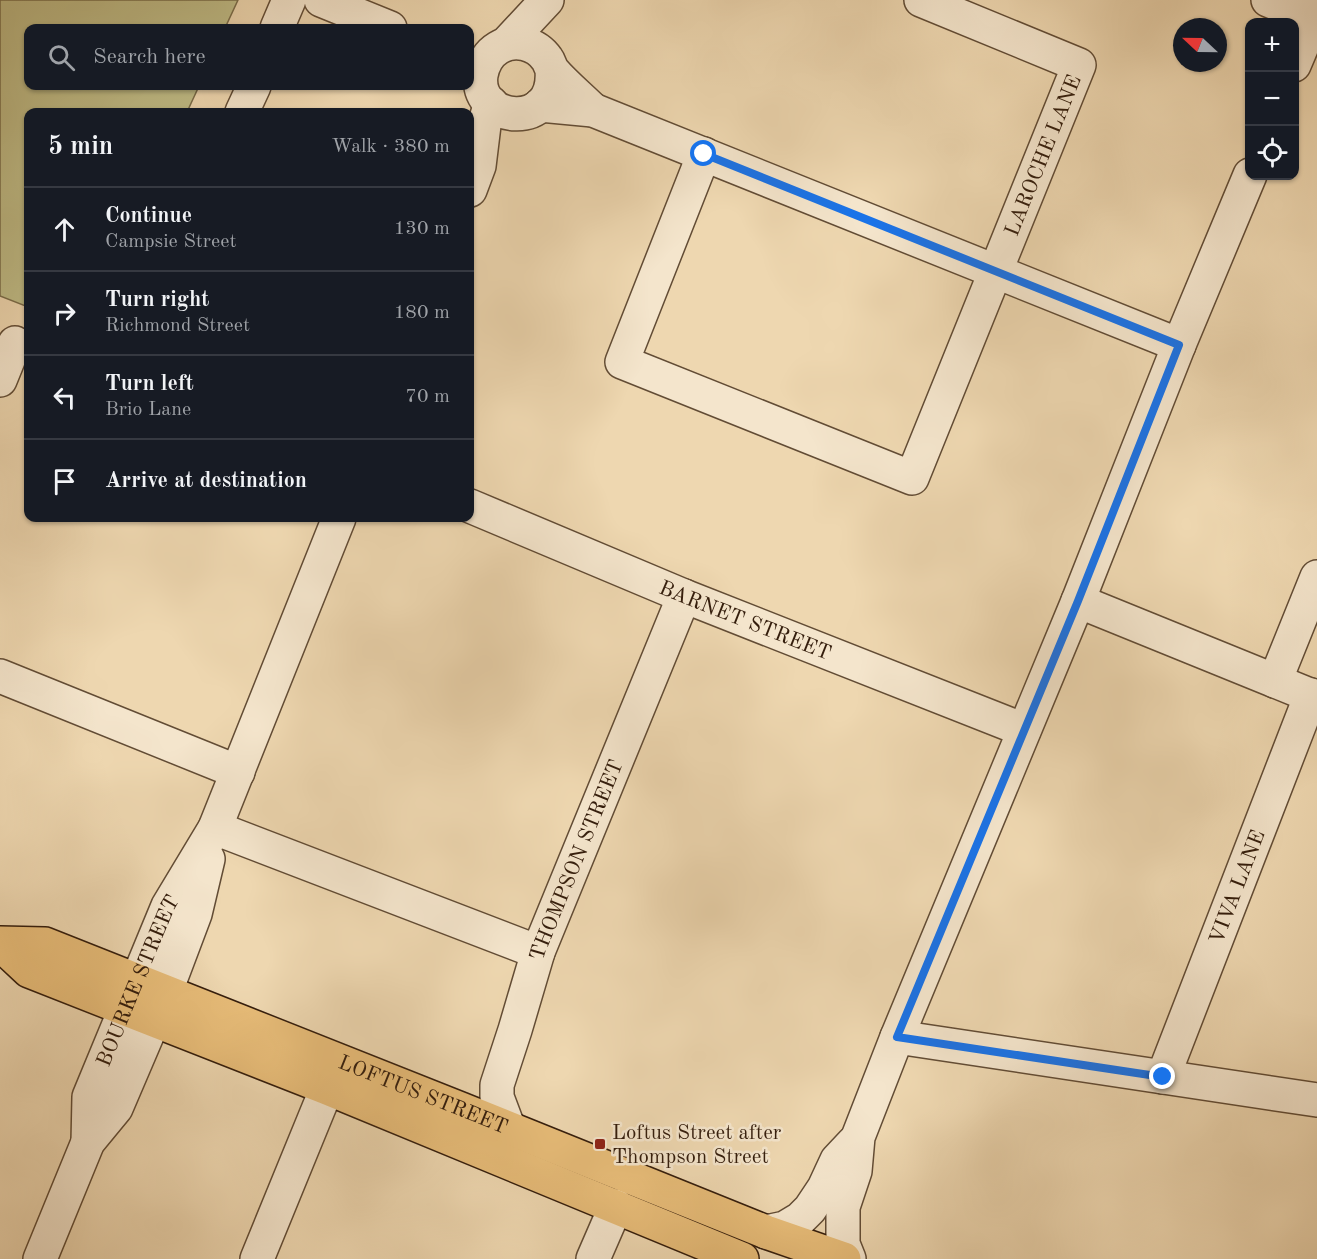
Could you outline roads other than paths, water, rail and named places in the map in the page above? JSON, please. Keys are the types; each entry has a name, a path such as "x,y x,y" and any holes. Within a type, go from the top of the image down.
{"main road":[{"name":"LOFTUS STREET","path":"0,944 29,971 146,1000 508,1129 779,1244 844,1259"},
{"name":"LOFTUS STREET","path":"146,1000 327,1088 742,1259"}],"street":[{"path":"279,24 289,0"},
{"path":"321,0 380,24"},
{"path":"474,178 484,125 480,85 482,68 490,47 549,0"},
{"path":"474,178 506,131 547,98 551,89 553,80 549,64 549,0"},
{"name":"LAROCHE LANE","path":"921,0 1079,65 994,271"},
{"path":"1268,0 1315,15 1299,53"},
{"path":"490,47 517,42 529,44 539,50 549,64 593,110"},
{"path":"480,85 499,110 508,114 518,114 534,109 593,110 1179,345"},
{"path":"244,108 252,90"},
{"path":"704,154 622,362 633,367 912,478 994,271"},
{"path":"849,1259 843,1244 843,1207 855,1171 858,1137 1248,180"},
{"path":"0,380 14,343"},
{"name":"BARNET STREET","path":"474,508 684,596 1024,730"},
{"name":"BOURKE STREET","path":"40,1259 88,1142 116,1108 146,1000 168,906 215,828 337,522"},
{"path":"1275,681 1317,577"},
{"name":"THOMPSON STREET","path":"508,1129 497,1097 497,1085 538,952 684,596"},
{"path":"1078,601 1314,697"},
{"path":"0,676 238,772"},
{"name":"VIVA LANE","path":"1163,1077 1314,697"},
{"path":"215,828 538,952"},
{"path":"897,1037 1317,1100"},
{"path":"257,1259 327,1088"},
{"path":"779,1244 785,1228 800,1219 810,1209 824,1188 837,1160 858,1137"},
{"path":"593,1259 616,1206"}],"place":[{"name":"Loftus Street after Thompson Street","path":"600,1144"}]}
